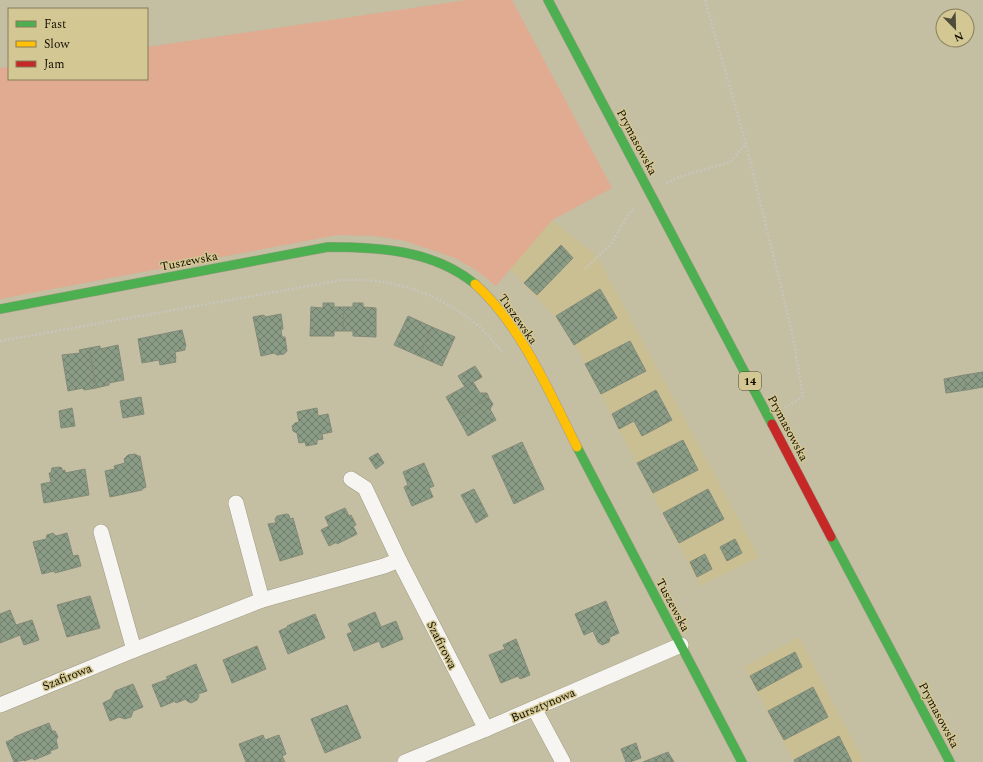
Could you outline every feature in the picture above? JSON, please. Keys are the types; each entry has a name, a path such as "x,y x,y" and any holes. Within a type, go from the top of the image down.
{"street":[{"name":"Prymasowska","path":"548,0 950,762"},
{"name":"Tuszewska","path":"0,309 328,247 364,247 406,252 439,263 474,282 500,309 540,375 742,762"},
{"name":"Szafirowa","path":"351,479 365,488 399,560 486,729"},
{"path":"236,503 262,600"},
{"path":"101,532 134,650"},
{"name":"Szafirowa","path":"0,705 134,650 262,600 384,566 399,560"},
{"name":"Bursztynowa","path":"404,762 486,729 681,645"},
{"path":"534,708 564,762"}],"path":[{"path":"705,0 746,144 792,336 803,396 784,408"},
{"path":"0,341 342,280 361,279 410,288 456,309 476,324 506,356"}],"shaded area":[{"path":"467,0 512,0 612,188 552,220 496,286 476,270 455,258 405,241 375,236 337,235 0,299 0,68 8,67 8,80 148,80 148,47"},
{"path":"552,220 597,256 759,557 700,586 568,331 510,269"},
{"path":"799,637 864,762 794,762 744,667"}],"building":[{"path":"561,245 573,258 537,295 524,283"},
{"path":"600,289 617,318 574,345 556,316"},
{"path":"323,303 334,303 334,307 344,307 343,331 334,331 334,336 310,336 311,307 323,308"},
{"path":"353,303 363,303 363,307 376,308 376,337 353,336 353,331 343,331 344,307 353,307"},
{"path":"281,314 283,329 281,330 282,337 285,337 287,351 284,354 277,355 274,353 261,356 253,317 264,315 265,317"},
{"path":"408,316 432,327 419,356 394,345"},
{"path":"432,327 455,337 442,366 419,356"},
{"path":"182,330 186,346 185,350 175,352 176,362 160,365 159,360 142,363 138,339"},
{"path":"630,341 646,371 601,394 585,364"},
{"path":"118,345 124,380 109,383 109,385 96,388 89,348 100,346 100,349"},
{"path":"89,348 96,388 84,390 83,388 68,391 62,355 80,353 79,350"},
{"path":"475,366 482,377 465,387 458,376"},
{"path":"983,372 983,387 966,390 964,375"},
{"path":"964,375 966,390 946,393 944,379"},
{"path":"473,382 480,393 487,393 489,398 457,416 446,397"},
{"path":"656,390 672,420 642,436 634,421 619,429 612,414"},
{"path":"141,397 144,414 123,418 120,401"},
{"path":"489,398 493,404 490,409 496,420 468,436 457,416"},
{"path":"72,408 75,426 61,428 59,411"},
{"path":"317,408 318,416 328,414 332,432 322,434 323,439 317,440 317,444 306,446 305,442 299,443 297,433 293,431 292,426 299,422 297,412"},
{"path":"683,440 698,470 653,493 637,463"},
{"path":"522,442 544,489 514,504 492,456"},
{"path":"378,453 384,463 376,469 369,458"},
{"path":"135,454 140,456 146,487 142,490 110,497 105,471 115,469 114,466 125,463 124,459 128,455"},
{"path":"424,463 434,486 429,488 433,497 412,506 404,487 408,485 403,472"},
{"path":"52,468 62,468 62,471 65,470 65,473 85,469 89,495 44,503 41,484 51,482 49,473 51,473"},
{"path":"474,489 488,516 476,523 461,495"},
{"path":"708,489 724,519 679,543 663,513"},
{"path":"345,508 349,516 351,515 356,525 353,526 357,534 337,544 337,542 329,546 321,530 329,526 325,517"},
{"path":"289,515 290,519 293,518 303,554 280,561 268,524 276,523 275,519 277,516"},
{"path":"53,533 56,536 67,533 73,556 78,555 81,566 55,573 54,571 42,574 33,542 46,539 47,535"},
{"path":"735,539 742,553 727,561 720,547"},
{"path":"705,554 712,569 697,577 690,562"},
{"path":"90,596 100,628 67,637 57,605"},
{"path":"606,601 619,633 610,637 609,642 602,645 598,642 593,631 584,635 575,614"},
{"path":"10,610 20,635 0,643 0,614"},
{"path":"375,612 381,627 396,621 403,639 382,648 379,641 354,651 347,634 352,632 348,624"},
{"path":"315,614 325,638 288,654 279,631"},
{"path":"32,620 39,640 24,645 16,625"},
{"path":"516,639 530,675 520,679 518,676 501,683 489,655 505,649 503,645"},
{"path":"257,646 266,669 232,683 223,660"},
{"path":"795,652 802,667 758,691 750,676"},
{"path":"196,664 207,691 198,694 199,696 197,700 191,703 186,699 176,703 175,701 161,707 152,685 168,679 166,677"},
{"path":"133,684 143,707 133,711 131,717 125,719 119,717 110,721 103,703 111,699 115,691"},
{"path":"813,687 828,717 784,740 768,711"},
{"path":"347,705 361,738 325,753 311,719"},
{"path":"49,723 52,731 55,731 58,737 56,740 58,748 50,751 51,753 34,760 33,758 14,762 6,742 15,738 14,737"},
{"path":"263,735 265,740 279,735 286,754 282,756 285,762 246,762 239,744"},
{"path":"839,736 852,762 795,762 794,760"},
{"path":"636,743 641,758 626,762 621,749"},
{"path":"668,752 674,762 643,762"}],"traffic: fast":[{"path":"548,0 772,424"},
{"path":"0,309 328,247 367,248 424,257 442,264 475,284"},
{"path":"577,447 742,762"},
{"path":"831,537 950,762"}],"traffic: slow":[{"path":"475,284 491,300 520,339 545,382 577,447"}],"traffic: jam":[{"path":"772,424 831,537"}]}
